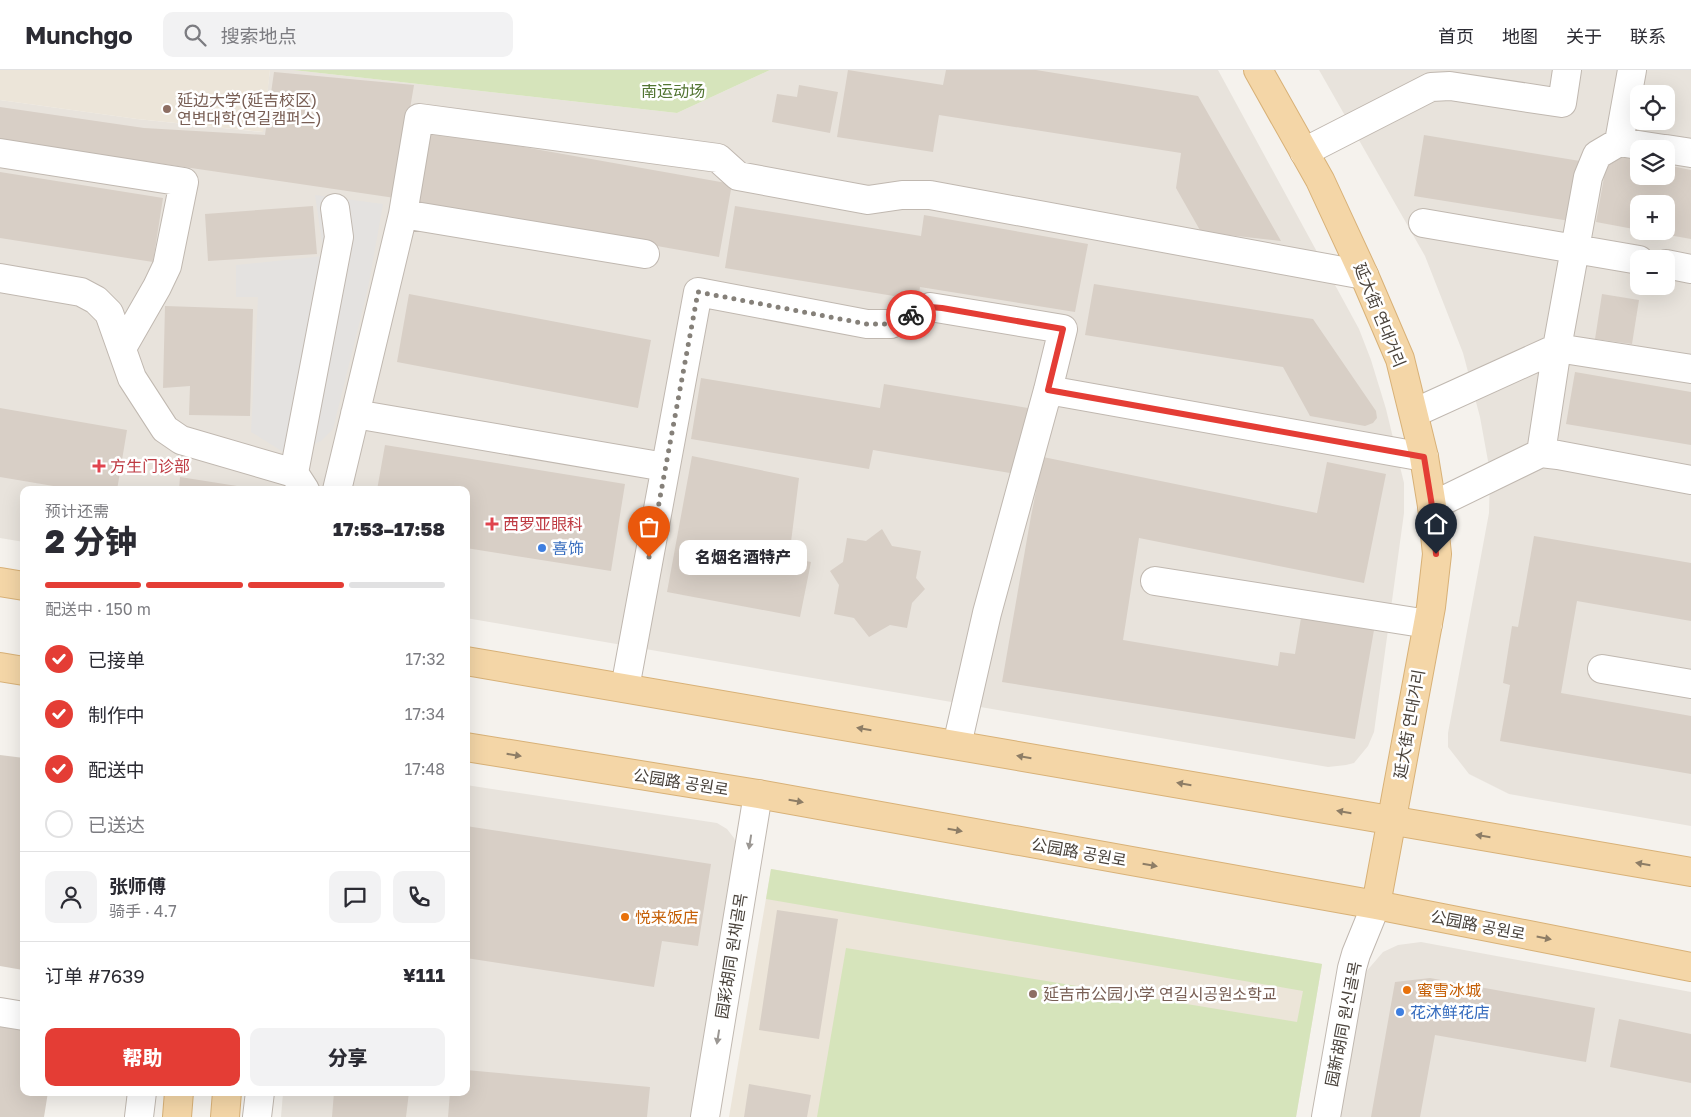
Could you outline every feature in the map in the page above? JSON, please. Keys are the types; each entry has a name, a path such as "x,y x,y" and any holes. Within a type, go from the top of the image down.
{"main road":[{"name":"延大街 연대거리","path":"1258,70 1320,180 1400,359 1424,457 1432,506 1436,554 1428,624 1376,905"},
{"path":"0,582 20,585"},
{"path":"470,662 1691,872"},
{"path":"0,667 20,670"},
{"name":"公园路 공원로","path":"470,748 758,794 1376,905 1691,967"},
{"path":"177,1117 180,1096"},
{"path":"225,1117 227,1096"}],"street":[{"path":"1304,152 1431,87 1438,78 1450,86 1562,103 1567,70"},
{"path":"1619,142 1632,70"},
{"path":"337,486 404,214 419,118 718,158 738,176 868,200 902,195 930,195 1364,275"},
{"path":"1540,453 1588,177 1597,155 1619,142 1630,144"},
{"path":"1675,151 1691,153"},
{"path":"0,153 184,182 167,266 122,348"},
{"path":"0,278 81,292 96,300 109,313 132,378 165,429 180,440 299,481 339,237 335,208"},
{"path":"404,214 645,254"},
{"path":"1423,223 1630,258"},
{"path":"1675,265 1691,268"},
{"path":"624,688 698,292 867,324 891,324 930,307 1063,329 987,613 956,745"},
{"path":"1414,413 1557,348 1691,369"},
{"path":"1048,390 1424,457"},
{"path":"355,414 665,467"},
{"path":"1432,506 1540,453 1691,480"},
{"path":"1155,581 1428,624"},
{"path":"1602,669 1691,684"},
{"name":"园彩胡同 원채골목","path":"705,1117 758,794"},
{"name":"园新胡同 원신골목","path":"1326,1117 1352,968 1376,905"},
{"path":"0,1012 20,1015"},
{"path":"140,1117 142,1096"},
{"path":"258,1117 260,1096"}],"shaded area":[{"name":"延边大学(延吉校区) 연변대학(연길캠퍼스)","path":"0,70 270,70 263,132 137,119 0,100"},
{"path":"270,70 293,70 677,113 770,70 1218,70 1359,329 1386,409 1404,483 1404,513 1374,732 1368,746 1354,763 1328,767 470,619 470,486 20,486 20,541 0,538 0,100 137,119 262,132"},
{"path":"1319,70 1691,70 1691,826 1509,794 1469,774 1448,747 1448,733 1489,513 1490,472 1480,417 1463,353 1425,256"},
{"path":"315,195 383,204 368,288 333,429 321,441 288,455 251,432 258,297 236,297 236,265 324,256"},
{"path":"470,786 717,823 727,829 734,838 736,843 691,1117 281,1117 283,1096 470,1096"},
{"name":"延吉市公园小学 연길시공원소학교","path":"771,869 1322,964 1296,1117 729,1117"},
{"path":"1421,942 1691,992 1691,1117 1339,1117 1359,992 1365,973 1383,952 1398,945"}],"green space":[{"name":"南运动场","path":"293,70 770,70 677,113"},
{"name":"延吉市公园小学 연길시공원소학교","path":"771,869 1322,964 1296,1117 817,1117 846,948 1297,1022 1303,991 766,899"}],"building":[{"path":"848,70 943,85 946,70 1036,70 1198,96 1281,241 1201,232 1176,188 1181,153 939,115 933,152 837,137"},
{"path":"274,72 414,85 395,198 0,140 0,107 144,128 265,135"},
{"path":"799,85 838,92 830,133 772,122 777,94 797,97"},
{"path":"422,129 732,184 719,257 409,202"},
{"path":"1424,135 1580,161 1570,221 1414,196"},
{"path":"1608,155 1630,159 1630,185 1675,185 1675,167 1691,170 1691,239 1675,236 1675,195 1630,195 1630,228 1596,222"},
{"path":"0,172 163,198 153,262 0,238"},
{"path":"313,206 317,254 208,261 205,214"},
{"path":"735,206 921,236 924,215 1088,244 1075,312 920,287 918,300 725,268"},
{"path":"1094,284 1313,319 1376,411 1377,418 1373,423 1365,426 1310,416 1283,367 1085,335"},
{"path":"409,294 651,340 638,408 397,362"},
{"path":"1602,294 1639,300 1632,344 1595,339"},
{"path":"165,306 253,309 250,416 189,415 190,386 163,388"},
{"path":"1575,372 1691,392 1691,445 1566,424"},
{"path":"701,378 880,408 884,384 1028,408 1016,474 873,450 869,469 691,439"},
{"path":"0,408 127,430 118,486 53,486 0,477"},
{"path":"385,445 625,484 611,571 470,549 470,486 378,486"},
{"path":"692,456 799,478 789,558 811,562 800,617 667,592"},
{"path":"1043,457 1317,513 1327,462 1386,474 1364,583 1139,538 1123,640 1278,666 1280,652 1295,654 1301,618 1374,630 1355,739 1002,682"},
{"path":"180,477 237,486 179,486"},
{"path":"882,529 892,546 921,551 916,578 925,589 912,603 907,628 890,625 869,637 854,618 834,614 839,585 830,571 843,562 847,538 866,541"},
{"path":"1534,536 1691,563 1691,621 1577,601 1561,693 1691,716 1691,774 1500,741 1510,685 1503,683 1512,626 1518,627"},
{"path":"0,755 20,758 20,969 0,966"},
{"path":"470,827 711,864 698,946 662,941 654,987 470,959"},
{"path":"777,910 838,919 819,1039 759,1030"},
{"path":"1430,978 1595,1008 1586,1062 1435,1035 1420,1117 1371,1117 1395,982"},
{"path":"1619,1019 1691,1034 1691,1083 1610,1067"},
{"path":"0,1022 20,1025 20,1096 47,1096 44,1117 0,1117"},
{"path":"470,1070 650,1087 647,1117 448,1117 450,1096 470,1096"},
{"path":"749,1084 811,1095 807,1117 744,1117"},
{"path":"334,1096 409,1096 406,1117 332,1117"}],"way so far":[{"path":"649,557 698,292 867,324 891,324 911,315"}],"place":[{"name":"延边大学(延吉校区) 연변대학(연길캠퍼스)","path":"167,109"},
{"name":"方生门诊部","path":"99,466"},
{"name":"西罗亚眼科","path":"492,524"},
{"name":"喜饰","path":"542,548"},
{"name":"名烟名酒特产","path":"649,557"},
{"name":"悦来饭店","path":"625,917"},
{"name":"蜜雪冰城","path":"1407,990"},
{"name":"延吉市公园小学 연길시공원소학교","path":"1033,994"},
{"name":"花沐鲜花店","path":"1400,1012"}],"route":[{"path":"911,315 930,307 942,308 1063,329 1048,390 1424,457 1432,506 1436,554"}]}
